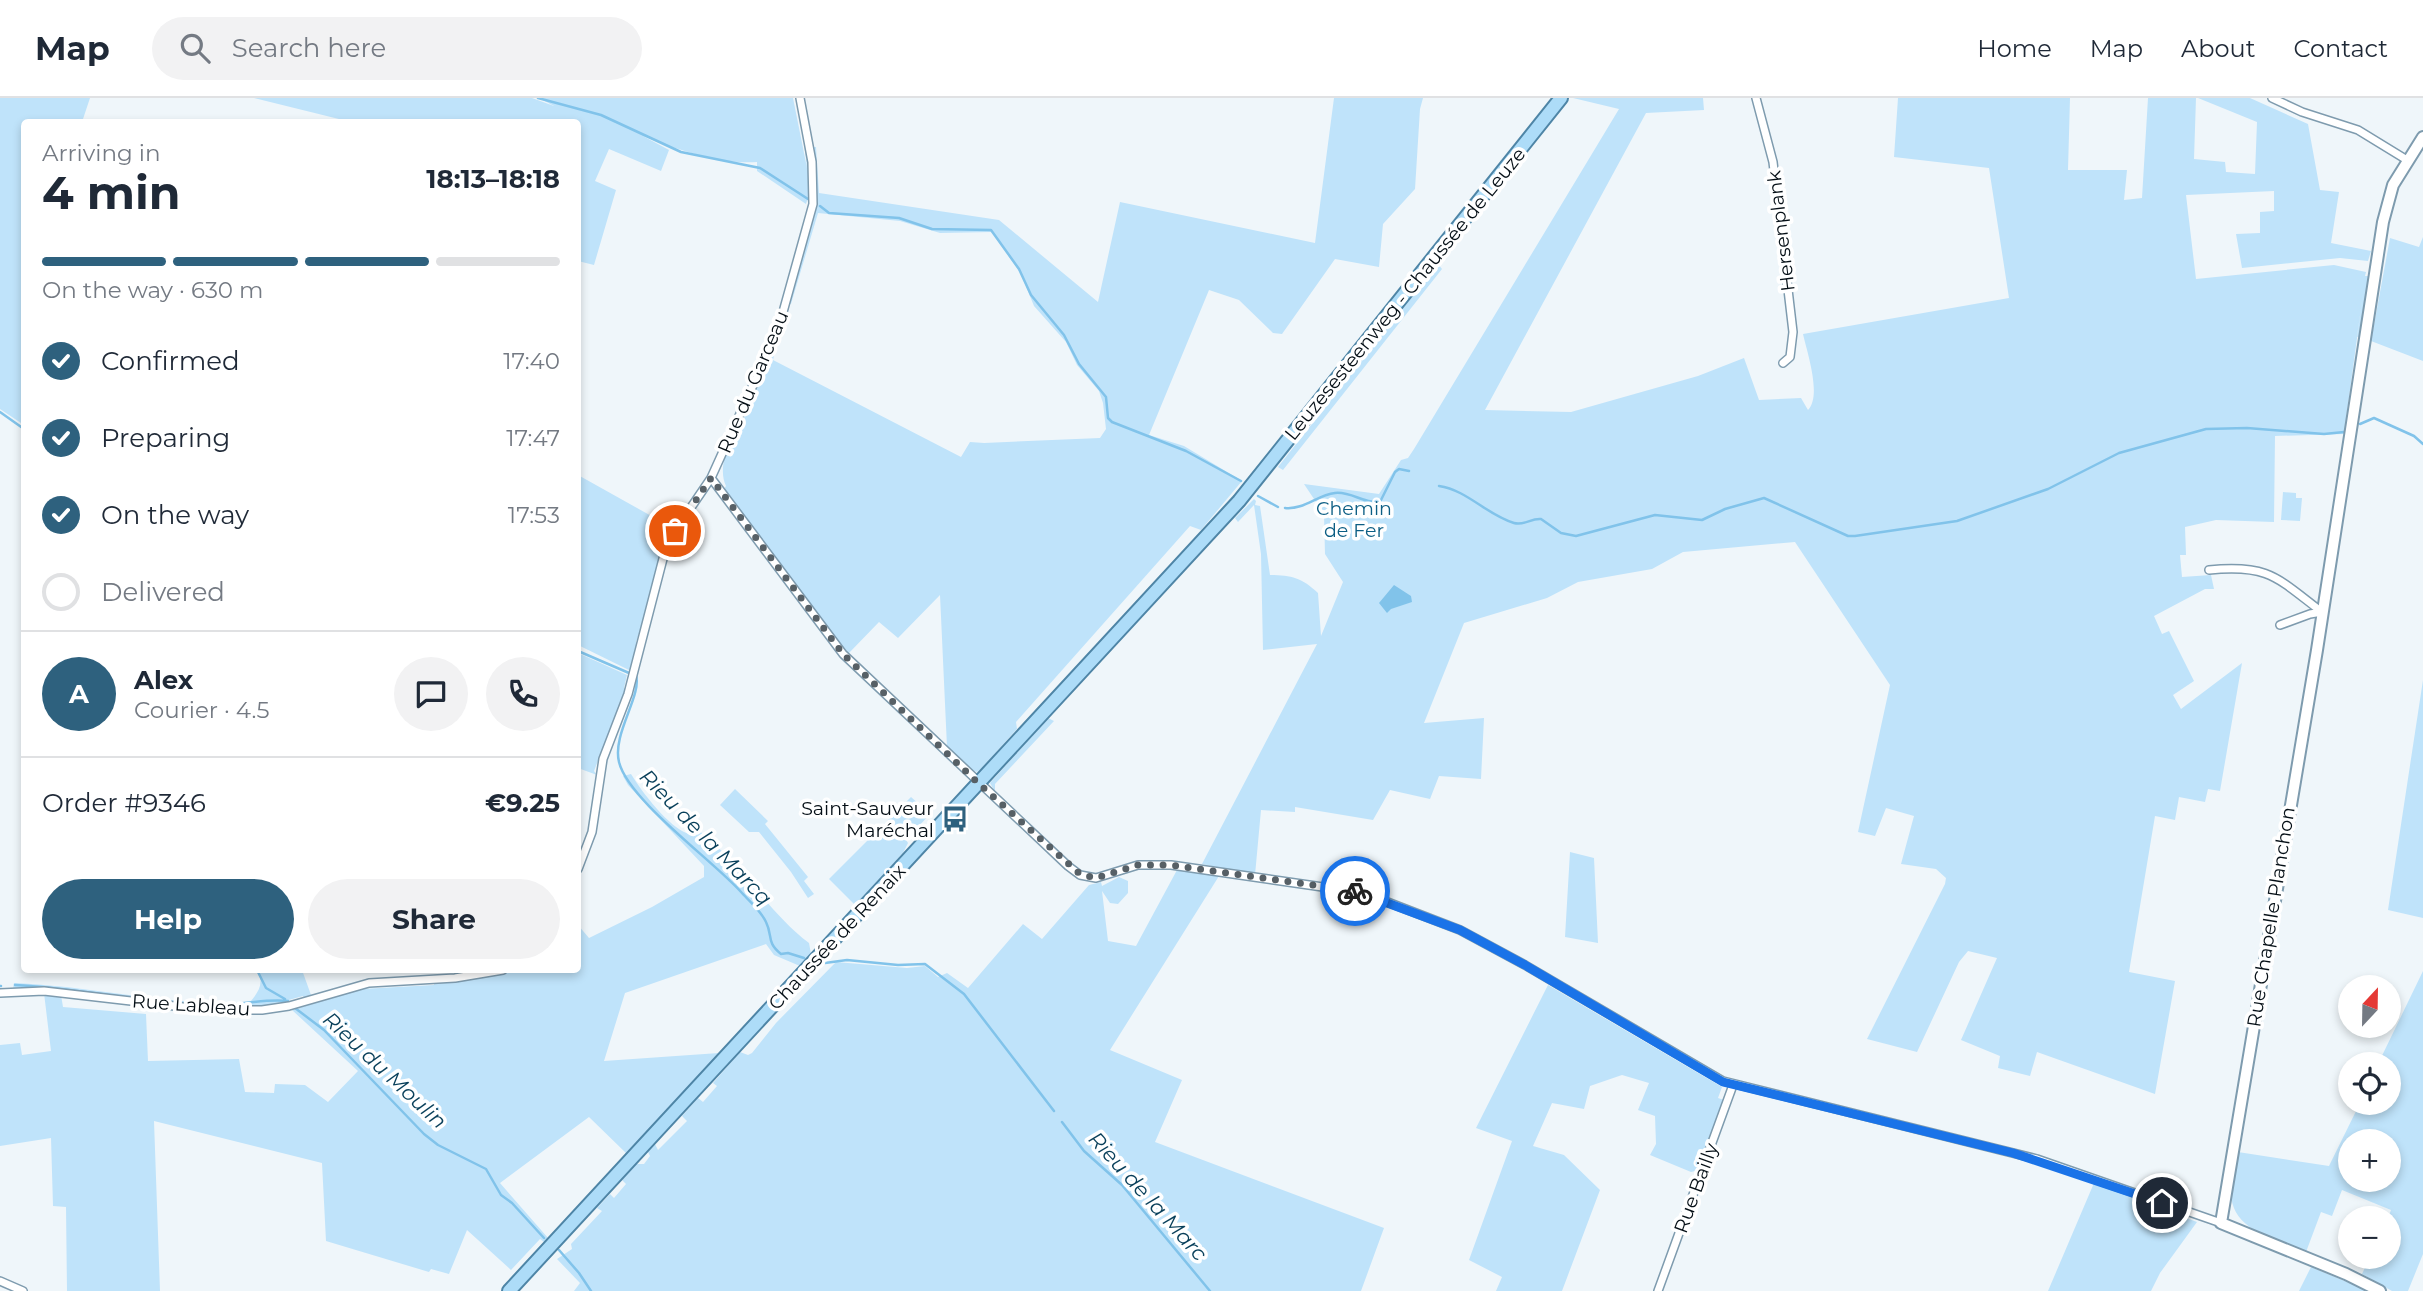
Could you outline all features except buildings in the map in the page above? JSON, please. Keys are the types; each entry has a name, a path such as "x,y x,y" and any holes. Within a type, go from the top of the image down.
{"main road":[{"name":"Leuzesesteenweg - Chaussée de Leuze","path":"1249,489 1562,98"},
{"name":"Chaussée de Renaix","path":"509,1291 1249,489"}],"street":[{"name":"Rue du Garceau","path":"581,860 596,817 603,760 633,674 668,542 711,478 778,330 813,204 813,162 800,98"},
{"name":"Hersenplank","path":"1755,98 1773,162 1793,332 1790,356 1783,363"},
{"path":"2272,98 2358,130 2407,160"},
{"name":"Rue Chapelle Planchon","path":"2221,1223 2389,194 2423,137"},
{"name":"Rue du Garceau","path":"711,478 835,645 978,783 1080,874 1096,878 1138,865 1171,865 1364,893 1460,930 1525,965 1723,1082 2025,1156 2221,1223"},
{"path":"2209,570 2229,568 2262,571 2272,575 2322,612"},
{"path":"2280,625 2322,612"},
{"name":"Rue Lableau","path":"0,993 44,991 209,1010 253,1010 289,1006 369,983 455,978 485,973"},
{"name":"Rue Bailly","path":"1658,1291 1733,1085"},
{"path":"2221,1223 2346,1274 2380,1291"},
{"path":"0,1281 23,1291"}],"green space":[{"path":"0,98 90,98 83,119 21,119 21,423 0,409"},
{"path":"254,98 532,98 554,106 539,98 793,98 807,168 802,127 808,156 809,195 806,204 757,171 757,162 714,159 643,136 669,150 661,171 609,149 595,181 616,190 594,265 581,262 581,119 339,119"},
{"path":"1334,98 1423,98 1415,189 1383,224 1379,267 1335,259 1282,334 1273,333 1239,300 1209,290 1149,435 1184,446 1242,481 1201,530 1190,526 1016,722 1017,729 981,769 977,772 972,770 947,747 940,595 898,638 879,622 849,653 843,647 849,657 724,489 726,486 723,467 728,447 746,408 749,409 782,322 773,360 961,457 970,442 1100,438 1106,429 1103,403 1099,391 1077,365 1066,342 1034,306 1021,274 992,232 940,233 900,221 818,213 791,304 788,303 814,212 816,192 813,147 816,147 819,193 999,220 1098,302 1120,202 1315,243"},
{"name":"Chemin de Fer","path":"1573,98 1703,98 1704,110 1646,113 1485,410 1571,412 1698,376 1744,358 1759,400 1801,398 1808,410 1814,395 1814,385 1803,334 2009,298 1989,168 1894,157 1898,98 2070,98 2068,170 2127,170 2124,200 2142,198 2148,98 2196,98 2194,159 2225,162 2226,172 2255,174 2257,122 2198,98 2250,98 2308,124 2320,190 2339,192 2331,243 2371,251 2368,261 2340,258 2242,268 2236,234 2260,233 2260,212 2274,211 2274,191 2186,195 2196,279 2334,265 2366,272 2365,276 2369,276 2357,337 2344,434 2275,436 2274,522 2216,520 2185,527 2186,555 2180,555 2182,577 2211,575 2214,589 2205,589 2154,616 2162,634 2169,631 2194,681 2173,695 2181,709 2242,663 2220,791 2208,789 2205,802 2179,797 2175,820 2155,816 2129,972 2175,981 2155,1094 2037,1052 2030,1076 1998,1068 2000,1056 1961,1040 1997,958 1968,951 1959,962 1917,1052 1867,1039 1946,878 1936,869 1901,864 1914,816 1886,808 1875,836 1858,832 1890,685 1795,542 1683,552 1652,569 1578,582 1547,598 1464,623 1424,723 1484,718 1481,779 1439,776 1430,799 1390,790 1373,820 1295,807 1295,812 1261,810 1255,875 1202,864 1317,644 1263,650 1261,554 1254,505 1238,522 1235,518 1254,499 1255,505 1260,506 1270,575 1296,578 1318,593 1321,636 1343,582 1325,554 1324,514 1304,484 1379,494 1401,460 1408,458 1619,109"},
{"path":"2423,237 2423,361 2371,341 2390,238 2419,247"},
{"path":"1438,264 1442,269 1283,470 1278,467"},
{"path":"581,477 671,527 660,549 648,601 650,602 636,642 639,644 631,671 581,646"},
{"path":"2283,492 2296,493 2296,498 2302,498 2300,521 2281,520"},
{"path":"581,654 627,675 626,689 594,771 597,775 581,769"},
{"path":"2423,680 2423,918 2388,910"},
{"path":"1048,718 1054,721 995,784 995,792 990,783"},
{"path":"631,774 673,825 689,834 698,830 713,843 780,916 809,943 811,954 800,966 774,955 766,944 625,993 604,1061 719,1053 627,1154 589,1117 500,1183 548,1238 544,1242 540,1239 511,1270 467,1230 449,1274 431,1269 429,1272 326,1241 322,1163 154,1121 160,1291 67,1291 66,1207 53,1206 51,1138 0,1146 0,1045 20,1043 22,1055 51,1051 44,993 61,995 63,1007 146,1014 148,1061 239,1059 245,1092 274,1093 275,1084 305,1085 328,1102 358,1071 292,1010 362,989 434,985 434,982 499,973 581,973 581,929 589,938 652,907 704,877 704,866 628,785 623,776"},
{"path":"735,789 768,821 765,824 808,877 804,881 814,894 808,898 759,832 749,832 720,805"},
{"path":"911,797 930,814 906,840 908,843 903,853 855,905 829,879"},
{"path":"1570,852 1594,858 1598,943 1565,937"},
{"path":"1177,870 1219,876 1110,1050 1182,1080 1155,1142 1384,1228 1361,1291 574,1291 580,1283 557,1259 572,1249 571,1244 602,1211 597,1208 610,1194 614,1198 626,1184 622,1180 636,1164 644,1164 650,1156 648,1152 655,1144 658,1150 687,1121 682,1116 698,1098 703,1102 717,1086 713,1083 740,1052 748,1055 752,1053 776,1023 836,962 907,968 925,966 938,977 947,973 968,988 1023,924 1042,939 1089,885 1101,882 1102,886 1119,877 1128,881 1128,893 1118,904 1110,903 1102,891 1108,941 1136,946"},
{"path":"2423,971 2423,1254 2408,1291 2392,1291 2362,1274 2364,1269 2401,1269 2401,1206 2381,1206 2347,1192 2401,1192 2401,1129 2347,1129 2354,1115 2401,1115 2401,1052 2384,1052 2391,1038 2401,1038 2401,1016"},
{"path":"259,973 303,973 311,995 348,985 304,999 303,996 285,1001 286,1005 221,1009 13,989 14,983 190,1002 249,1003 261,980"},
{"path":"1548,985 1722,1087 1718,1098 1727,1101 1699,1170 1691,1172 1650,1155 1656,1144 1655,1116 1638,1110 1649,1083 1622,1075 1590,1086 1584,1109 1552,1103 1533,1146 1564,1155 1600,1190 1562,1291 1496,1291 1502,1277 1469,1260 1512,1141 1476,1128"},
{"path":"2338,1148 2338,1192 2341,1192 2332,1216 2321,1212 2306,1252 2256,1231 2238,1215 2231,1191 2238,1152 2329,1166"},
{"path":"2094,1183 2197,1222 2160,1273 2151,1291 2048,1291"},
{"path":"2311,1267 2369,1291 2299,1291"}],"water":[{"path":"1394,585 1411,596 1412,602 1387,613 1379,603"}],"waterway":[{"path":"538,98 601,115 681,152 760,168 808,199"},
{"path":"820,206 829,213 899,218 932,229 991,230 1019,269 1031,295 1064,335 1079,364 1106,397 1108,418 1112,422 1186,451 1241,481"},
{"name":"Rieu de la Marc","path":"0,412 21,427"},
{"path":"2360,424 2374,418 2414,436 2423,444"},
{"path":"1439,486 1459,492 1514,523 1541,519 1561,533 1576,536 1655,515 1702,520 1725,509 1764,498 1848,536 1855,536 1957,521 2048,489 2119,453 2206,429 2247,428 2324,434 2344,432"},
{"path":"1285,508 1298,507 1335,493 1380,502 1395,472 1399,469 1409,471"},
{"path":"1258,496 1278,507"},
{"name":"Rieu de la Marc","path":"581,652 629,673"},
{"name":"Rieu de la Marcq","path":"636,675 635,694 618,751 619,762 626,777 655,812 758,910 766,922 776,950 781,954 788,953 804,958"},
{"name":"Rieu de la Marcq","path":"825,963 847,960 898,965 925,964 964,994 1054,1111"},
{"path":"258,973 266,988 285,999"},
{"name":"Rieu du Moulin","path":"15,985 184,1004 288,1001"},
{"name":"Rieu du Moulin","path":"295,1008 324,1030 424,1134 438,1145 486,1169 501,1195 512,1203 544,1238"},
{"name":"Rieu de la Marc","path":"1062,1122 1084,1151 1122,1185 1210,1291"},
{"name":"Rieu du Moulin","path":"559,1250 591,1291"}],"way so far":[{"path":"675,531 711,478 843,654 978,783 1080,874 1096,878 1138,865 1171,865 1355,891"}],"place":[{"name":"Saint-Sauveur Maréchal","path":"955,819"}],"route":[{"path":"1355,891 1460,930 1525,965 1723,1082 2037,1159 2162,1203"}]}
